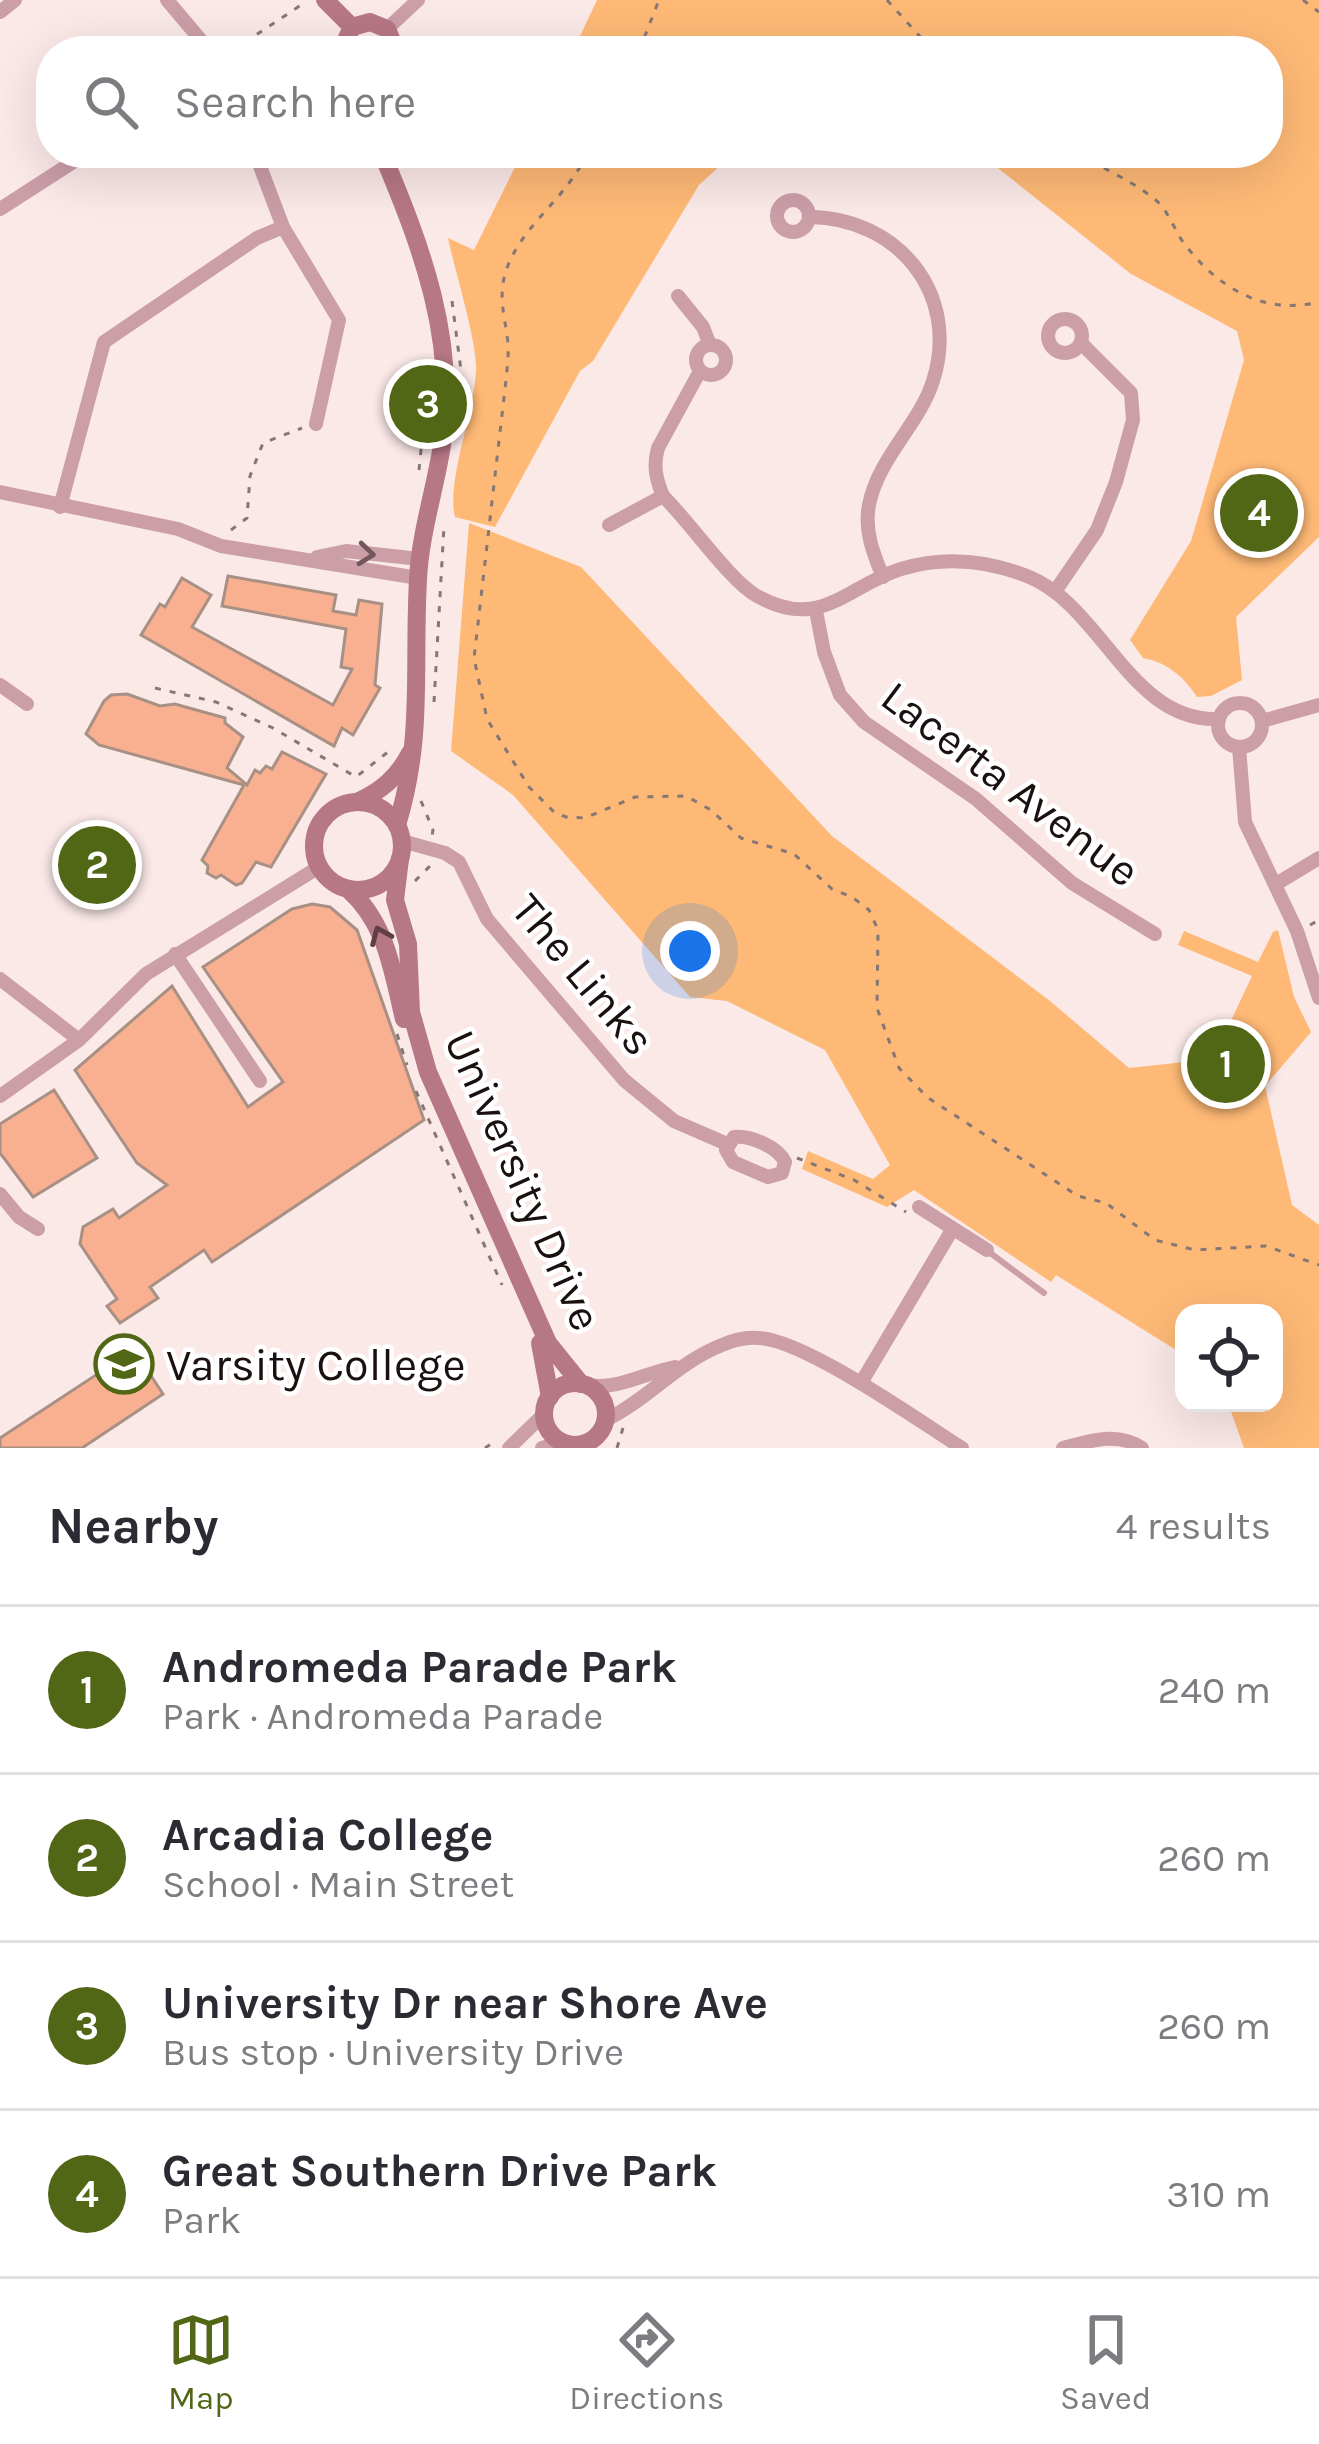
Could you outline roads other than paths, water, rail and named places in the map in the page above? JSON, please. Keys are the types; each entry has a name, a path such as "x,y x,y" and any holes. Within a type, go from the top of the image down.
{"street":[{"path":"0,11 15,0"},
{"path":"167,0 197,36"},
{"path":"325,0 352,28"},
{"path":"387,29 418,0"},
{"path":"348,36 352,28 370,22 387,29 390,36"},
{"path":"0,209 64,168"},
{"path":"261,168 283,227 339,320 316,424"},
{"name":"University Drive","path":"388,168 436,299 446,369 442,448 419,568 418,705 407,742 412,776 395,900 408,944 411,1012 428,1072 548,1343 584,1384"},
{"path":"809,217 855,221 878,231 912,262 934,306 939,355 933,381 882,471 868,511 868,530 883,577"},
{"path":"60,507 104,342 257,238 283,227"},
{"path":"678,296 703,327 710,345"},
{"path":"1056,590 1097,530 1133,420 1131,393 1081,343"},
{"path":"700,371 714,376 725,366 724,351 710,345 701,348 696,357 700,371 658,448 655,470 663,496 757,596 816,611 883,577 924,564 974,561 1013,570 1056,590 1075,606 1151,694 1198,720 1220,718"},
{"path":"0,493 178,529 221,546 312,558 346,551 419,568"},
{"path":"609,525 663,496"},
{"name":"Lacerta Avenue","path":"816,611 840,695 864,722 976,799 1072,883 1155,934"},
{"path":"0,685 27,704"},
{"path":"1241,704 1255,709 1262,721 1257,740 1239,747 1222,738 1220,718 1228,707 1241,704"},
{"path":"1262,721 1319,705"},
{"path":"357,802 380,807 400,842 386,881 348,890 319,867 315,838 320,824 342,805 379,792 402,769 407,742"},
{"path":"1239,747 1245,822 1297,931 1319,998"},
{"name":"The Links","path":"400,842 459,862 487,919 623,1080 674,1121 727,1144"},
{"path":"1276,884 1319,858"},
{"path":"0,1096 80,1040 146,974 319,867"},
{"name":"University Drive","path":"348,890 380,927 417,1066 540,1342 547,1406"},
{"path":"175,955 260,1081"},
{"path":"0,979 80,1040"},
{"name":"The Links","path":"742,1136 784,1158 782,1173 768,1178 730,1160 727,1144 742,1136"},
{"path":"0,1194 38,1229"},
{"path":"923,1210 987,1250"},
{"path":"861,1383 952,1230"},
{"path":"547,1406 549,1430 561,1445 592,1440 605,1423 680,1366 722,1345 760,1337 861,1383 962,1448"},
{"path":"509,1448 563,1386 614,1387 680,1366"},
{"path":"584,1384 602,1399 605,1448"},
{"path":"1063,1448 1105,1438 1127,1439 1142,1448"}],"lane":[{"path":"987,1250 1044,1293"}],"place":[{"name":"University Dr near Shore Ave","path":"428,404"},
{"name":"Great Southern Drive Park","path":"1259,513"},
{"name":"Arcadia College","path":"97,865"},
{"name":"Andromeda Parade Park","path":"1226,1064"},
{"name":"Varsity College","path":"124,1364"}]}
